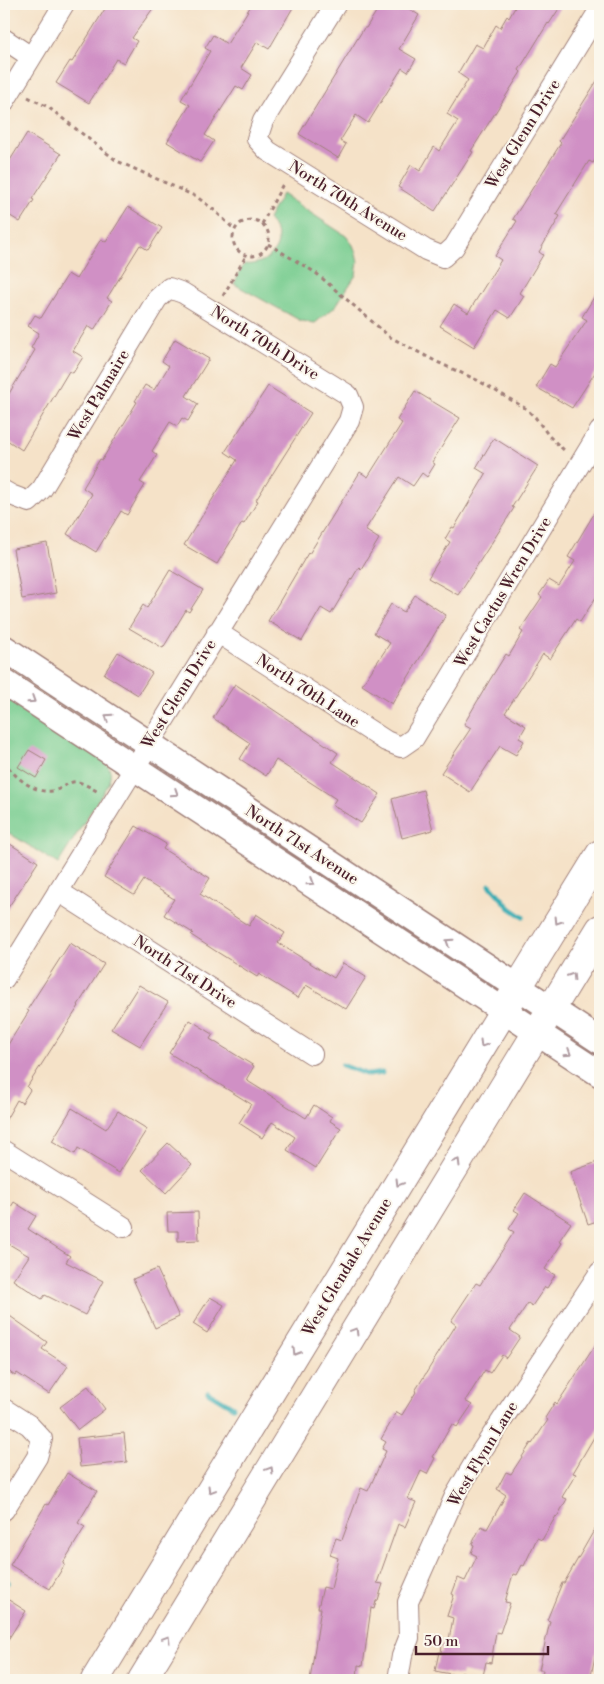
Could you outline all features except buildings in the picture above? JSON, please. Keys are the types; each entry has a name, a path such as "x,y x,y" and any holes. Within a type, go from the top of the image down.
{"main road":[{"name":"West Glendale Avenue","path":"95,1680 510,998 600,854"},
{"path":"142,1680 600,929"}],"street":[{"path":"9,94 64,4"},
{"name":"North 70th Avenue","path":"336,4 263,121 257,139 268,151 426,250 443,257"},
{"name":"West Glenn Drive","path":"443,257 454,247 600,9"},
{"path":"4,39 31,57"},
{"name":"North 70th Drive","path":"169,288 184,293 348,395 353,407"},
{"name":"West Palmaire","path":"4,491 29,502 42,489 158,299 169,288"},
{"name":"West Glenn Drive","path":"4,979 349,421 353,407"},
{"name":"West Cactus Wren Drive","path":"401,747 414,738 599,437"},
{"name":"North 70th Lane","path":"217,632 386,742 401,747"},
{"name":"North 71st Avenue","path":"4,648 148,744 510,998 537,1032 600,1074"},
{"name":"North 71st Avenue","path":"4,682 134,766 510,998 551,1009 600,1041"},
{"name":"North 71st Drive","path":"58,891 312,1054"},
{"path":"4,1152 124,1227"},
{"name":"West Flynn Lane","path":"398,1680 402,1656 409,1638 408,1602 455,1496 479,1456 600,1272"},
{"path":"4,1409 29,1425 42,1440 37,1457 4,1510"}],"path":[{"path":"9,94 28,97 48,106 116,161 197,197 235,230"},
{"path":"262,224 294,167"},
{"path":"246,221 255,221 262,224 268,234 268,244 257,255 246,256 241,254 234,245 235,230 246,221"},
{"path":"268,244 316,273 390,337 437,362 477,380 525,408 539,421 556,444 568,454"},
{"path":"214,312 246,256"},
{"path":"4,761 19,779 42,790 52,791 71,782 78,782 113,802"}],"green space":[{"path":"282,194 346,236 356,253 358,262 356,275 335,307 315,323 301,321 234,284 244,264 255,264 266,259 277,247 277,235 268,219"},
{"path":"4,694 106,763 110,770 108,784 58,864 4,830"}],"waterway":[{"path":"490,885 510,908 523,917"},
{"path":"342,1065 368,1075 382,1073"},
{"path":"208,1392 233,1407"},
{"path":"4,1579 8,1582"}]}
